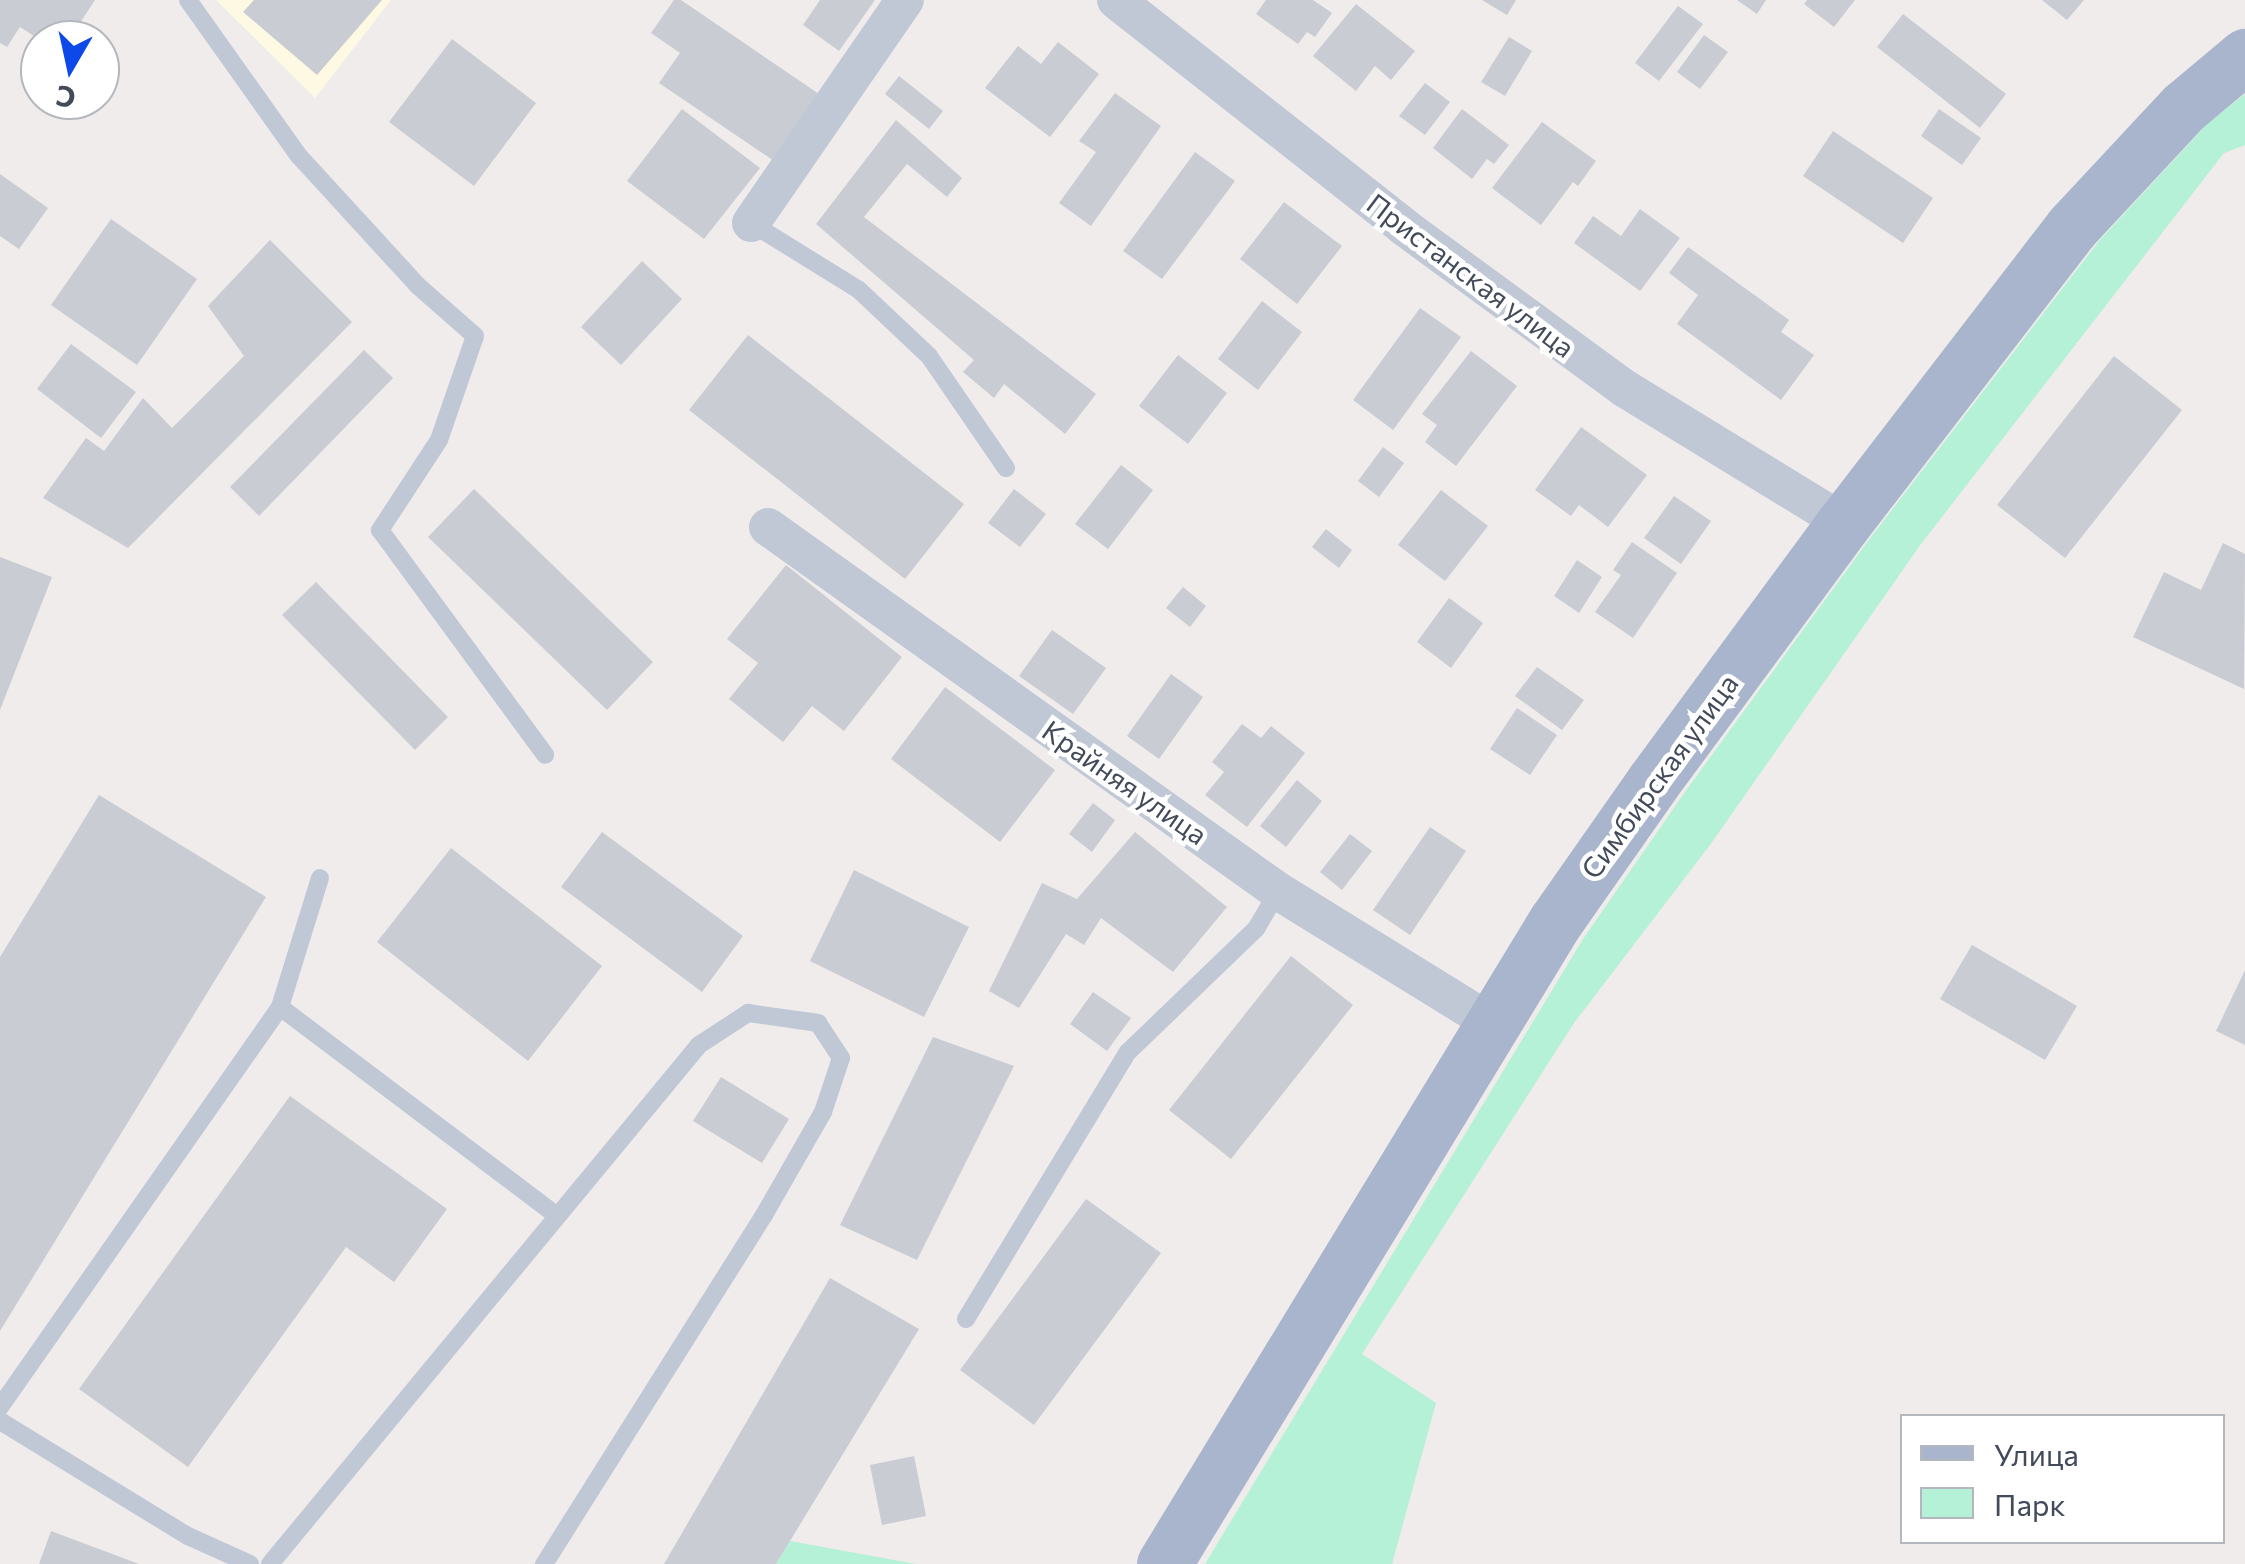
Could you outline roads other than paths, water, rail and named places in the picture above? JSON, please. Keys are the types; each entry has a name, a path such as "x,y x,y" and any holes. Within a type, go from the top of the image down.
{"main road":[{"name":"Симбирская улица","path":"1164,1564 1492,1023 1642,797 1844,523 2072,226 2184,107 2245,56"}],"street":[{"path":"751,224 905,0"},
{"name":"Пристанская улица","path":"1116,0 1404,227 1624,388 1844,523"},
{"name":"Крайняя улица","path":"768,527 1278,890 1492,1023"}],"lane":[{"path":"188,0 299,156 417,285 475,336 439,440 380,530 545,755"},
{"path":"751,224 859,290 929,356 1006,468"},
{"path":"0,1407 280,1007 320,878"},
{"path":"966,1320 1128,1052 1256,929 1278,890"},
{"path":"280,1007 558,1216"},
{"path":"270,1564 698,1044 748,1014 818,1023 840,1058 823,1112 764,1215 544,1564"},
{"path":"0,1421 188,1536 250,1564"}]}
